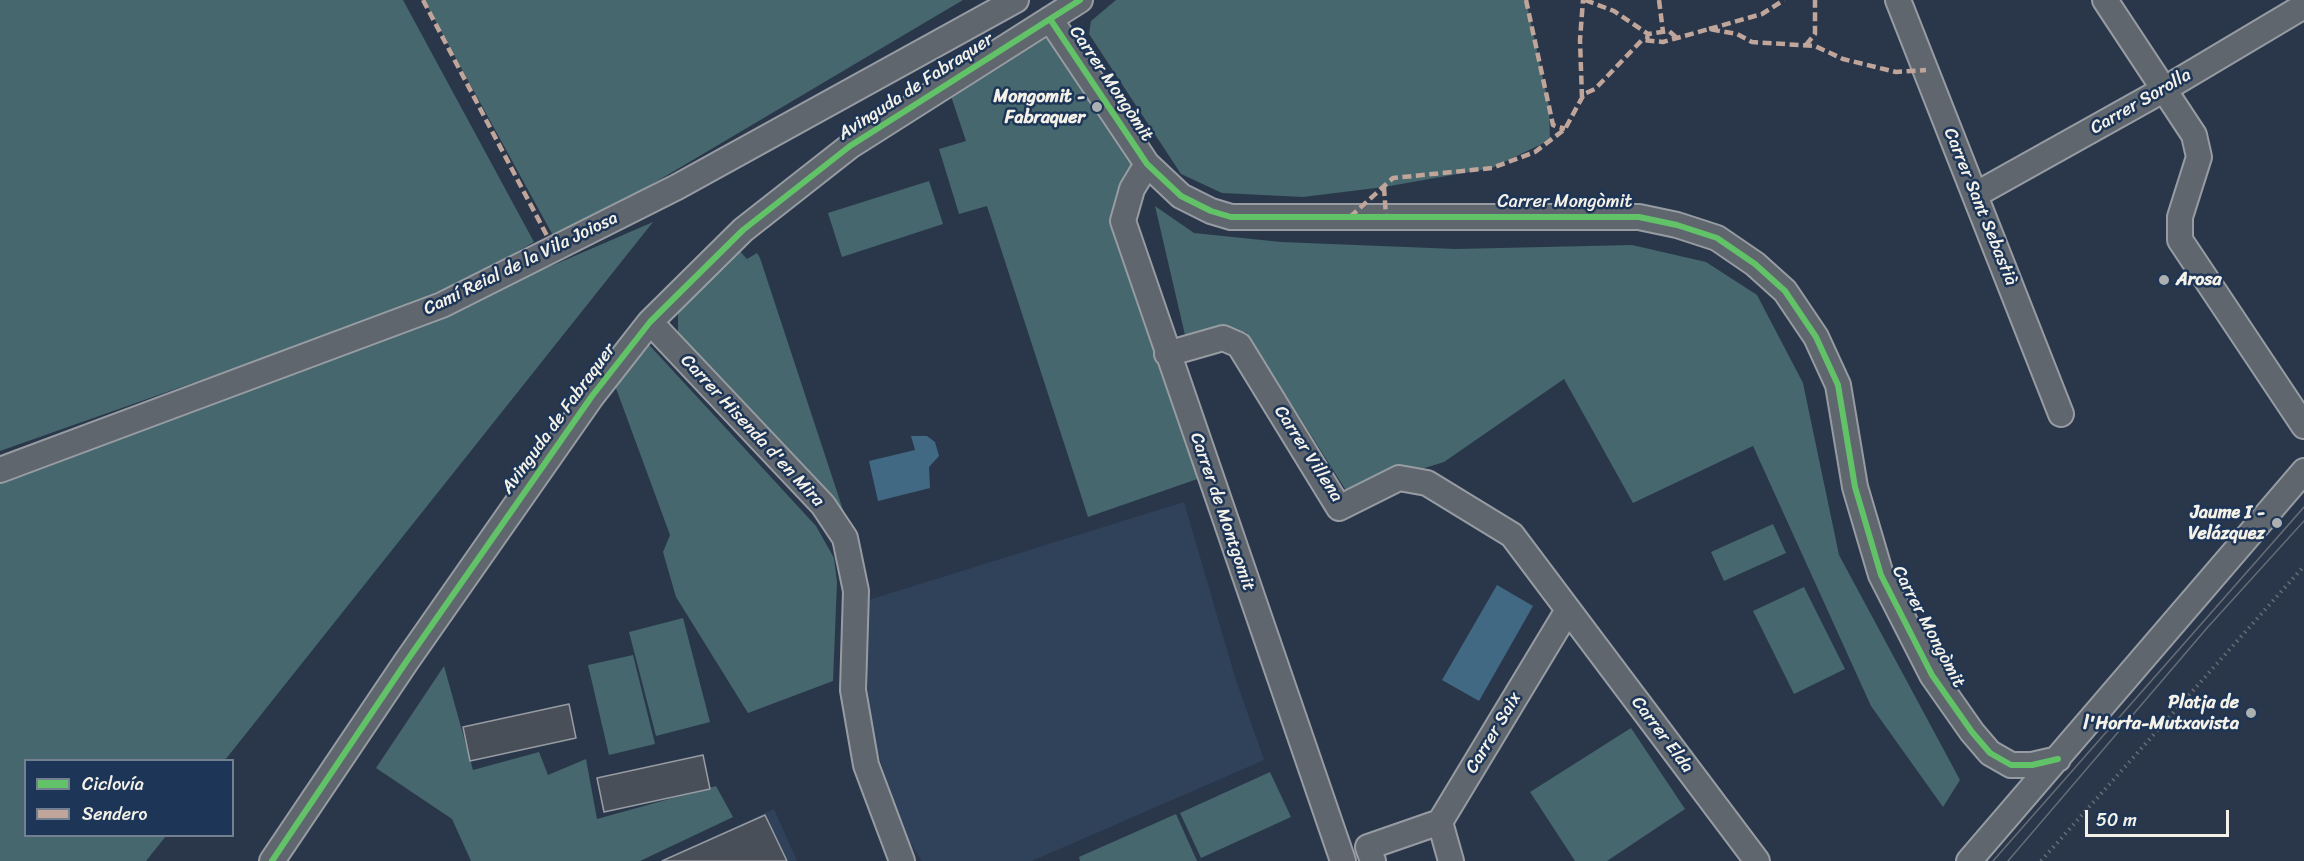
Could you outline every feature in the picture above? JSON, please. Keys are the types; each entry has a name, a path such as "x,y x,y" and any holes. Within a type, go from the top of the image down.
{"street":[{"name":"Camí Reial de la Vila Joiosa","path":"0,470 442,305 677,187 1016,0"},
{"name":"Avinguda de Fabraquer","path":"272,861 412,652 585,405 650,322 742,230 850,146 1080,0"},
{"name":"Carrer Sant Sebastià","path":"1898,0 2061,414"},
{"path":"2104,0 2194,135 2199,157 2180,217 2180,240 2304,426"},
{"path":"2301,0 2304,5"},
{"name":"Carrer Sorolla","path":"1975,195 2163,90 2304,5"},
{"name":"Carrer Mongòmit","path":"1050,19 1147,164 1181,196 1211,211 1231,217 1638,217 1677,225 1717,238 1755,264 1785,291 1816,337 1838,385 1855,487 1881,575 1932,675 1972,732 1990,753 2011,765"},
{"name":"Carrer de Montgomit","path":"1147,164 1132,189 1123,221 1343,861"},
{"name":"Carrer Hisenda d'en Mira","path":"650,322 823,505 845,538 856,591 853,690 862,744 873,784 902,861"},
{"name":"Carrer Villena","path":"1167,354 1223,338 1239,345 1339,508 1399,478 1427,483 1512,535 1568,609"},
{"path":"1969,861 2304,471"},
{"name":"Carrer Saix","path":"1440,822 1568,609"},
{"name":"Carrer Elda","path":"1568,609 1757,861"},
{"path":"2008,817 2012,793 2011,765 2032,765 2058,759"},
{"path":"1373,861 1368,847 1440,822 1451,861"}],"path":[{"path":"2041,861 2304,566"}],"shaded area":[{"path":"911,436 927,436 935,442 939,456 929,467 930,488 878,501 869,461 915,450"},
{"path":"1184,502 1235,677 1264,760 1032,861 922,861 904,834 871,731 862,602"},
{"path":"1497,585 1533,606 1479,701 1442,680"},
{"path":"774,809 797,861 660,861"}],"green space":[{"path":"0,0 403,0 534,242 439,296 0,451"},
{"path":"424,0 963,0 556,241"},
{"path":"1116,0 1526,0 1549,106 1550,140 1492,168 1384,187 1303,197 1222,193 1181,174 1089,34 1091,21"},
{"path":"1050,19 1147,164 1123,221 1209,475 1088,517 987,206 959,214 939,149 966,141 947,84"},
{"path":"929,181 943,224 842,257 828,213"},
{"path":"1155,206 1194,233 1281,242 1456,249 1632,245 1706,262 1757,295 1803,383 1839,555 1960,780 1943,807 1871,706 1753,446 1633,503 1564,379 1444,462 1347,492 1246,332 1185,335"},
{"path":"653,222 226,759 24,759 24,837 165,837 146,861 0,861 0,483 199,410 445,312"},
{"path":"737,248 747,259 757,253 760,258 847,522 678,336 678,313"},
{"path":"640,335 816,526 834,558 837,582 833,681 748,713 676,597 663,552 670,535 610,372"},
{"path":"1773,524 1786,553 1724,581 1711,552"},
{"path":"1804,587 1845,669 1794,694 1753,611"},
{"path":"683,618 710,722 656,736 629,632"},
{"path":"633,655 655,744 609,755 588,665"},
{"path":"444,666 473,770 539,752 548,775 586,759 597,819 716,786 733,817 640,861 471,861 452,819 376,768"},
{"path":"1631,728 1685,809 1607,861 1575,861 1530,792"},
{"path":"1270,772 1291,817 1201,858 1180,813"},
{"path":"1176,814 1197,861 1080,861 1079,857"}],"building":[{"path":"569,704 576,738 470,761 463,727"},
{"path":"703,755 710,789 604,812 597,778"},
{"path":"765,815 787,861 662,861"}],"tram line":[{"path":"1993,861 2304,507"},
{"path":"2008,861 2207,628 2304,521"}],"marked path":[{"path":"423,0 555,251"},
{"path":"1526,0 1553,125 1565,129"},
{"path":"1582,98 1580,40 1583,0"},
{"path":"1585,0 1614,11 1648,34"},
{"path":"1659,0 1663,32"},
{"path":"1709,29 1762,14 1784,0"},
{"path":"1806,45 1815,34 1815,0"},
{"path":"1350,217 1393,178 1492,168 1535,152 1565,129 1584,94 1595,89 1642,40 1663,42 1709,29 1737,34 1752,42 1815,46 1843,59 1896,72 1926,70"},
{"path":"1647,39 1648,34 1669,31 1677,38"},
{"path":"1384,187 1386,217"}],"cycle path":[{"path":"272,861 406,662 592,396 650,322 743,230 850,146 1080,0"},
{"path":"1050,19 1147,164 1181,196 1211,211 1231,217 1639,217 1677,225 1717,238 1755,264 1785,291 1816,337 1838,385 1855,487 1881,575 1932,675 1972,732 1990,753 2011,765 2032,765 2058,759"}],"place":[{"name":"Mongomit - Fabraquer","path":"1097,107"},
{"name":"Arosa","path":"2164,280"},
{"name":"Jaume I - Velázquez","path":"2277,523"},
{"name":"Platja de l'Horta-Mutxavista","path":"2251,713"}]}
